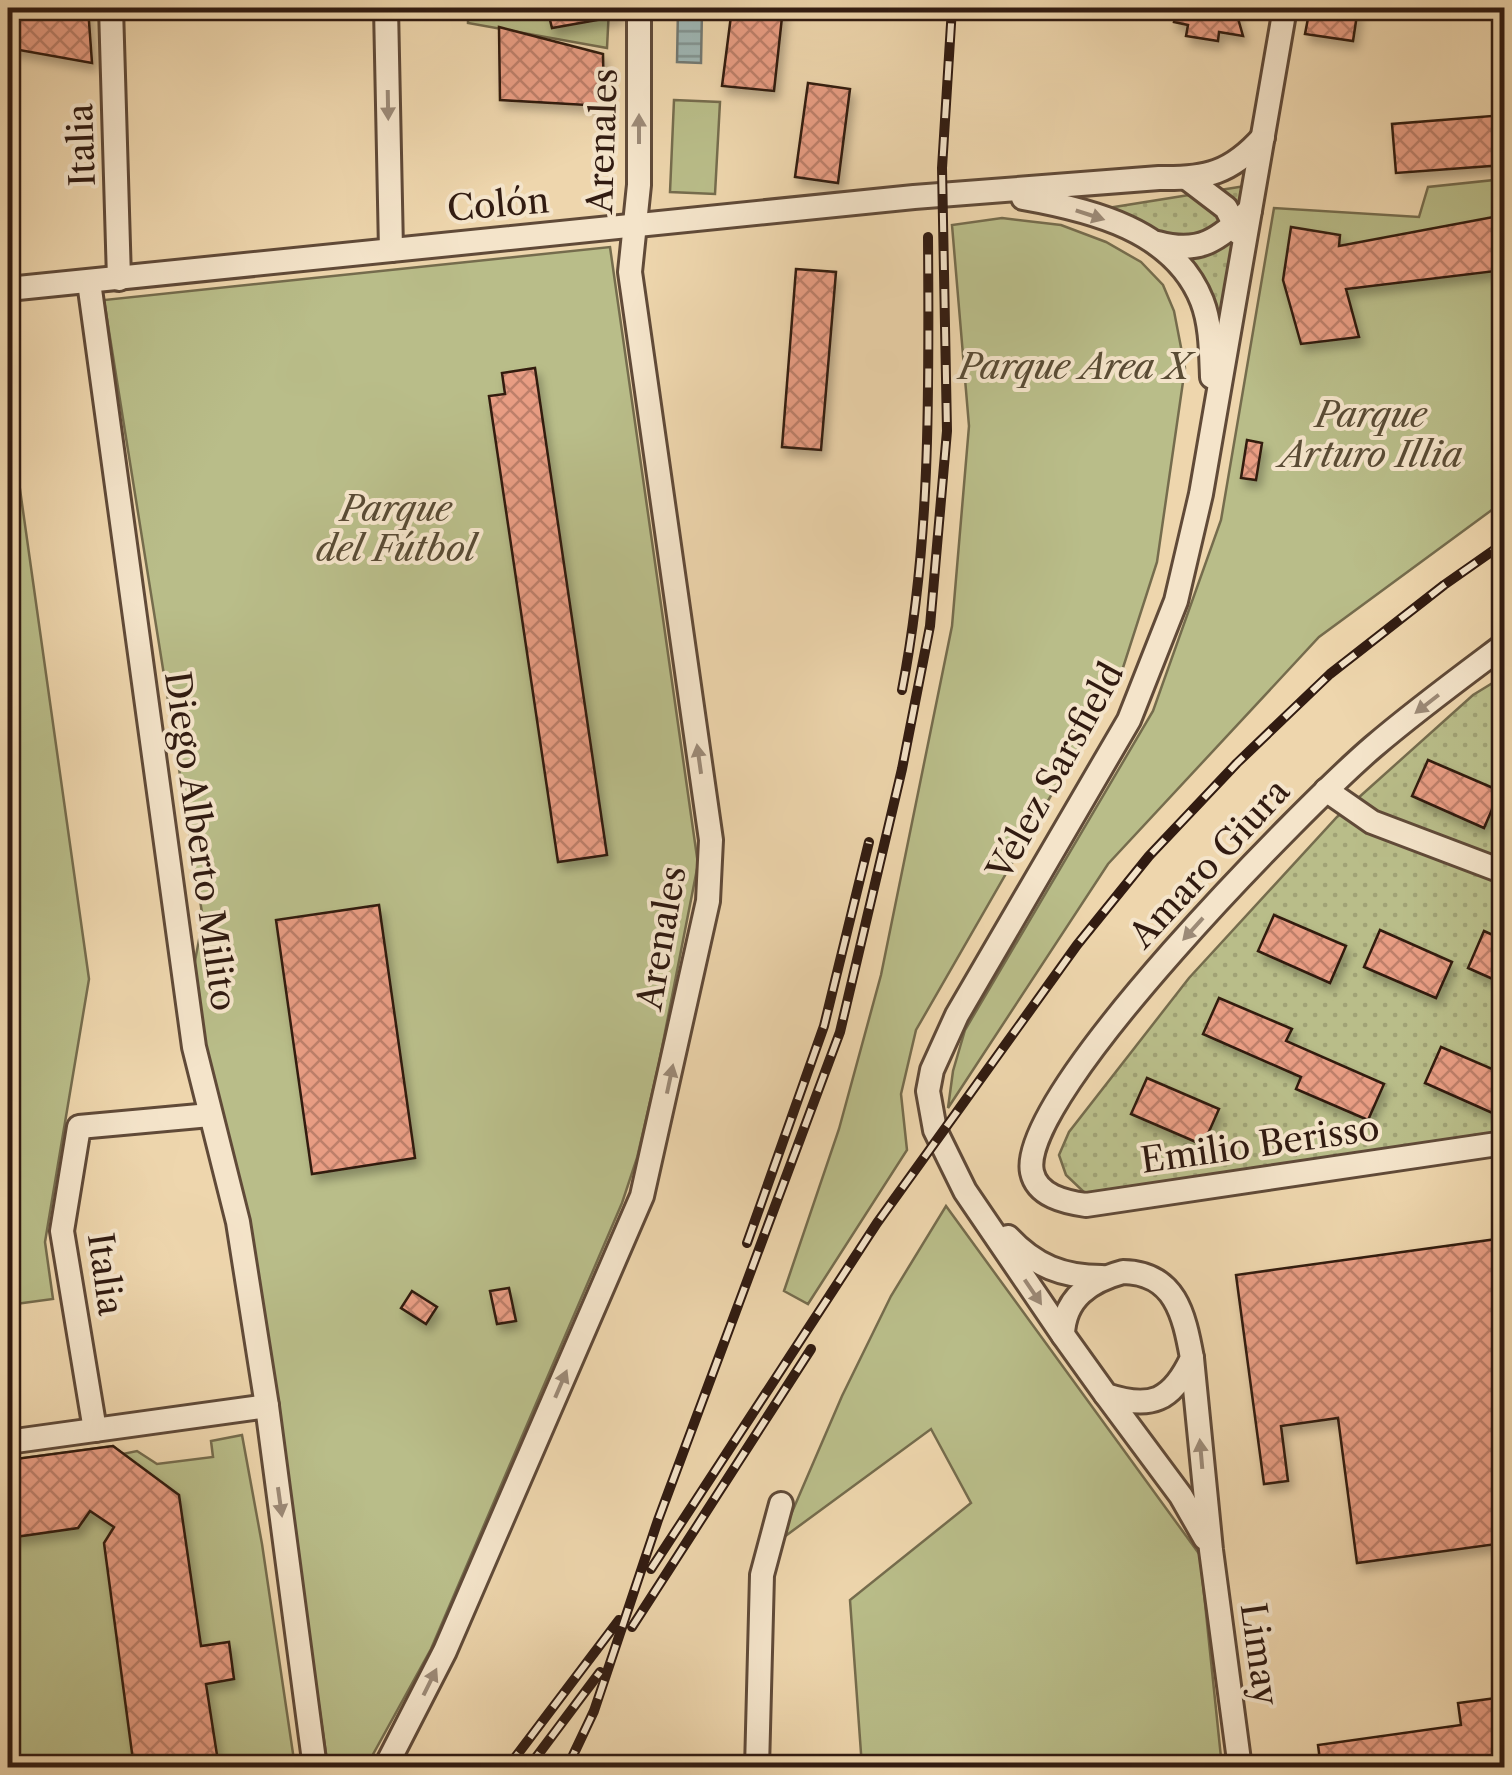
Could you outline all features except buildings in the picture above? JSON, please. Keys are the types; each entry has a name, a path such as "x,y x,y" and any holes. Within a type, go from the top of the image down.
{"street":[{"name":"Italia","path":"111,8 118,279"},
{"path":"386,8 391,250"},
{"name":"Arenales","path":"384,1768 445,1651 642,1196 708,901 711,840 630,272 638,185 640,8"},
{"name":"Vélez Sarsfield","path":"1063,1335 965,1191 930,1113 928,1092 932,1070 957,1016 1107,760 1146,685 1180,588 1243,246 1243,216 1263,137 1285,8"},
{"name":"Colón","path":"8,289 914,197 1188,179 1236,164 1263,137"},
{"path":"1158,242 1190,248 1221,236 1243,216 1188,179"},
{"name":"Colón","path":"996,193 1088,213 1158,242 1180,264 1202,300 1212,362 1214,417"},
{"name":"Diego Alberto Milito","path":"89,282 192,1030 238,1222 267,1406 315,1768"},
{"name":"Amaro Giura","path":"1034,1180 1030,1168 1032,1154 1045,1122 1110,1024 1197,924 1326,790 1373,747 1504,645"},
{"path":"1326,790 1372,822 1504,872"},
{"name":"Italia","path":"95,1430 62,1232 79,1127 210,1115"},
{"name":"Emilio Berisso","path":"1034,1180 1052,1197 1086,1205 1504,1143"},
{"name":"Vélez Sarsfield","path":"965,1191 1030,1257 1059,1273 1102,1277"},
{"path":"1140,1272 1165,1285 1176,1300 1192,1358 1184,1376 1160,1399 1144,1404 1106,1395 1063,1335 1066,1312 1074,1298 1102,1277 1140,1272"},
{"name":"Limay","path":"1192,1358 1210,1550 1240,1768"},
{"name":"Limay","path":"1106,1395 1196,1517 1210,1550"},
{"path":"8,1442 267,1406"},
{"path":"757,1768 762,1575 780,1504"}],"green space":[{"path":"468,8 609,8 607,48 468,23"},
{"path":"674,100 720,102 715,194 670,192"},
{"name":"Parque Arturo Illia","path":"1504,179 1504,501 1319,637 1108,864 948,1108 965,1030 1153,711 1221,520 1274,208 1419,217 1428,187"},
{"path":"1245,186 1223,322 1192,259 1108,208"},
{"name":"Parque Area X","path":"1002,218 1061,225 1106,242 1141,262 1163,285 1174,311 1185,368 1157,562 1121,674 916,1030 901,1094 907,1150 808,1304 784,1291 839,1129 881,975 952,626 969,426 952,225"},
{"name":"Parque del Fútbol","path":"610,247 698,864 659,1063 637,1158 622,1203 431,1649 366,1767 328,1767 248,1223 207,1058 194,966 203,919 104,300"},
{"path":"16,461 89,979 45,1242 53,1299 8,1305 8,463"},
{"path":"1504,676 1504,1133 1088,1196 1066,1175 1059,1155 1069,1132 1189,978 1337,817 1473,695"},
{"path":"946,1206 1200,1555 1222,1767 862,1767 850,1600 971,1503 931,1429 780,1540 842,1396 891,1296"},
{"path":"242,1435 295,1767 8,1767 8,1460 113,1446 123,1454 137,1451 157,1464 213,1457 211,1441"}],"water":[{"path":"678,9 702,10 701,63 677,62"}],"railway":[{"path":"567,1768 594,1711 658,1520 840,1032 902,769 930,626 947,431 942,168 952,8"},
{"path":"902,690 923,521 928,408 928,237"},
{"path":"651,1569 877,1223 1077,945 1149,856 1237,763 1330,674 1504,543"},
{"path":"747,1243 824,1026 869,842"},
{"path":"632,1627 811,1349"},
{"path":"507,1768 619,1620"},
{"path":"528,1768 600,1672"}]}
